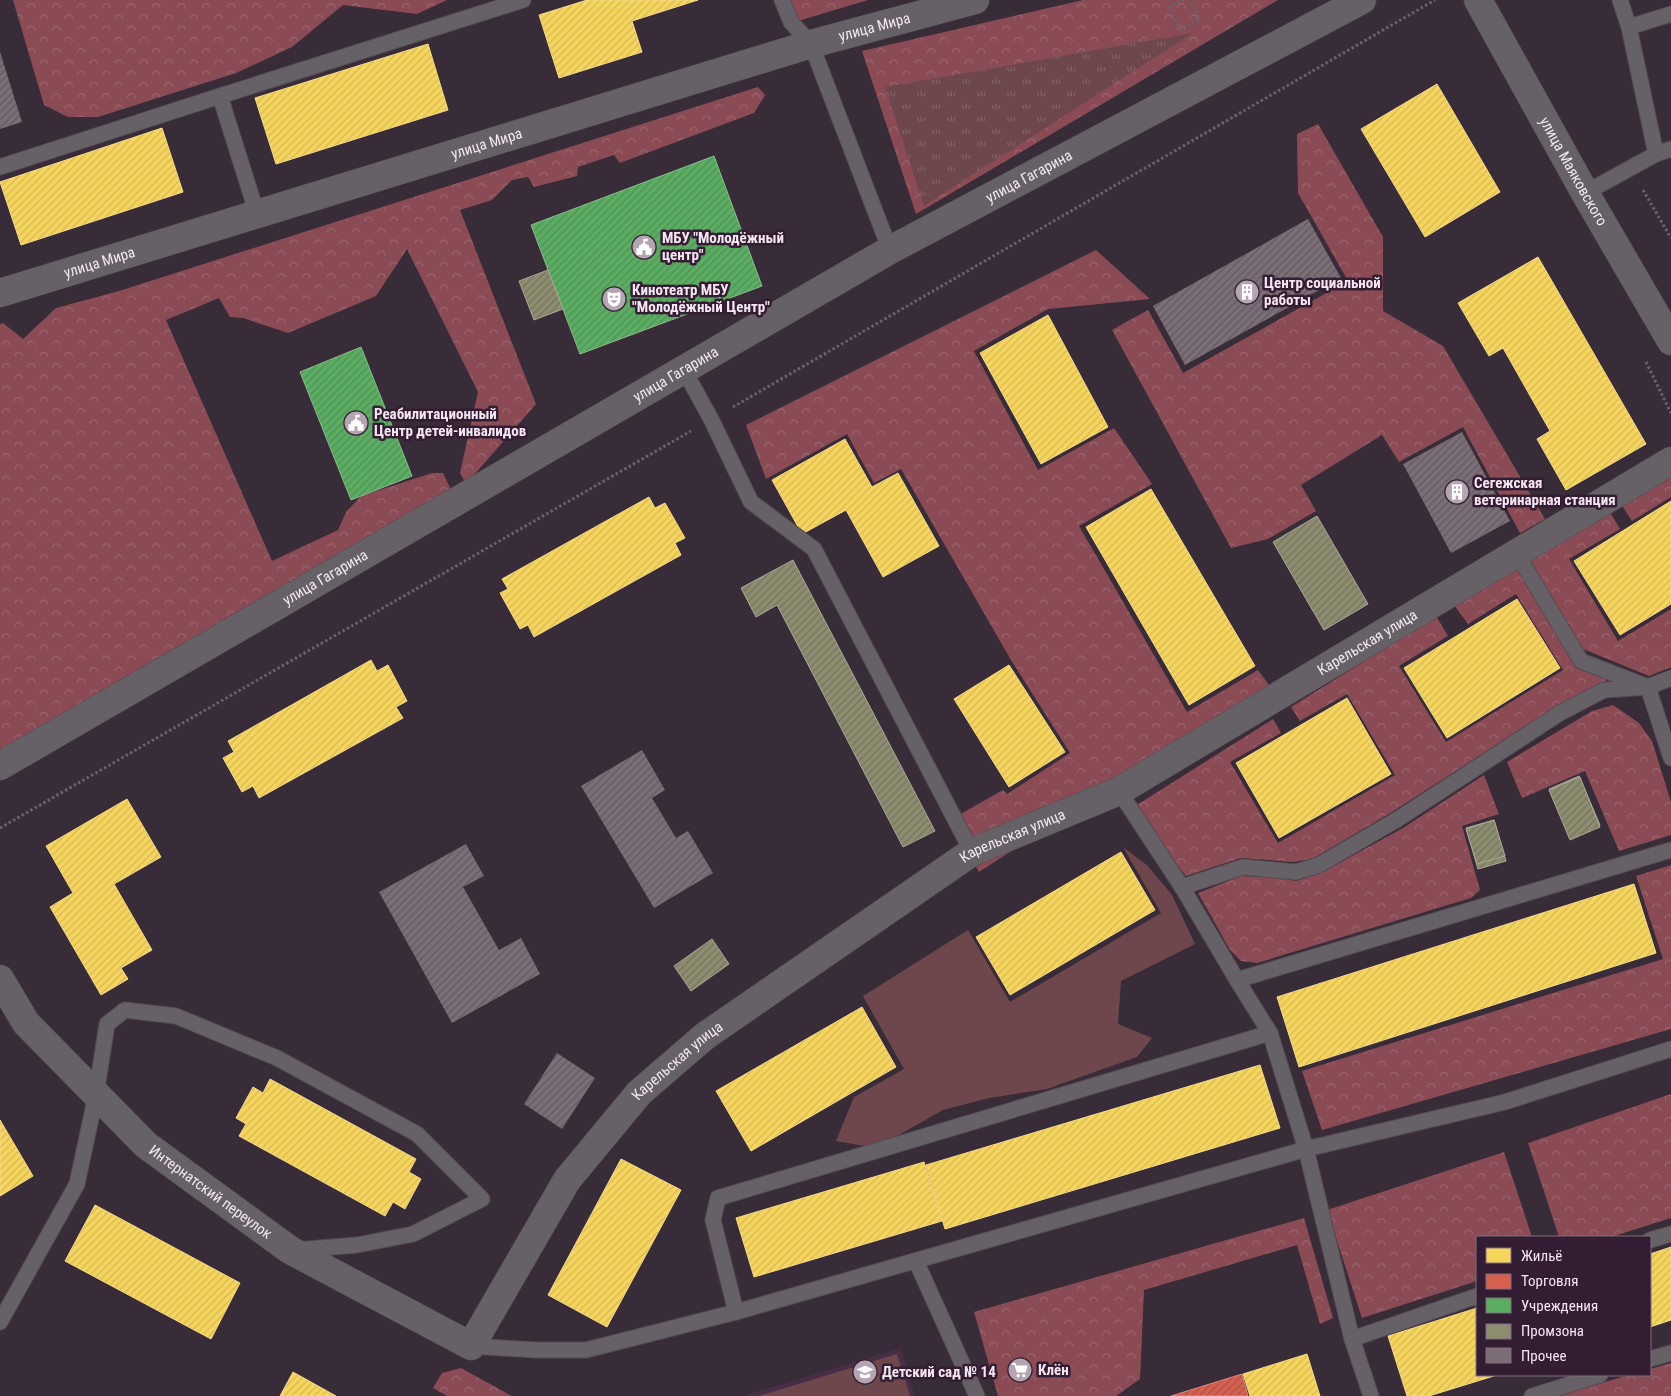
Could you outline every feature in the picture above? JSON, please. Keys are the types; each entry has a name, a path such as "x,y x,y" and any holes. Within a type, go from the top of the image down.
{"street":[{"name":"улица Мира","path":"0,293 811,44 975,0"},
{"name":"улица Гагарина","path":"0,766 890,250 1362,0"},
{"name":"улица Маяковского","path":"1478,0 1585,193 1671,341"},
{"name":"Карельская улица","path":"471,1346 568,1180 638,1093 705,1036 972,852 1119,791 1671,461"},
{"name":"Интернатский переулок","path":"0,979 26,1024 146,1145 290,1250 471,1346"}],"lane":[{"path":"0,166 523,0"},
{"path":"782,0 791,22 811,44 890,250"},
{"path":"1620,0 1629,27 1656,154"},
{"path":"1629,27 1671,14"},
{"path":"220,96 257,214"},
{"path":"1585,193 1656,154 1671,149"},
{"path":"684,370 751,502 814,549 972,852"},
{"path":"1517,554 1581,661 1648,687"},
{"path":"1182,887 1243,867 1296,872 1319,865 1398,819 1569,708 1604,690 1648,687 1671,678"},
{"path":"1648,687 1671,758"},
{"path":"1119,791 1182,887 1236,980 1270,1033 1306,1149 1352,1339 1371,1396"},
{"path":"1236,980 1671,850"},
{"path":"0,1322 78,1184 96,1095 107,1024 125,1010 176,1016 277,1058 417,1134 482,1199 414,1234 357,1245 290,1250"},
{"path":"736,1312 713,1220 718,1198 1270,1033"},
{"path":"471,1346 536,1350 586,1350 736,1312 1306,1149 1505,1102 1671,1049"},
{"path":"1651,1240 1671,1234"},
{"path":"916,1261 977,1396"},
{"path":"1352,1339 1476,1296"},
{"path":"1651,1359 1671,1353"},
{"path":"1532,1396 1597,1376"}],"path":[{"path":"1181,1 1170,7 1180,29 1200,19 1190,0"},
{"path":"1630,168 1671,238"}],"shaded area":[{"name":"Детский сад № 14","path":"901,1348 915,1396 742,1396"}],"green space":[{"path":"13,0 447,0 417,14 343,5 292,47 236,73 98,117 68,117 44,105"},
{"path":"791,0 868,0 798,21"},
{"path":"1083,0 1278,0 916,214 862,51"},
{"path":"1193,33 924,206 885,87"},
{"path":"758,87 765,95 754,113 620,163 614,155 578,167 577,176 534,187 528,177 512,180 492,200 460,210 536,404 466,484 460,473 478,392 407,249 376,296 288,333 243,318 230,317 219,298 166,320 272,561 338,530 346,512 361,496 432,473 443,473 452,492 0,751 0,324 3,323 23,339 56,308 119,291"},
{"path":"1318,124 1383,237 1383,311 1443,346 1545,519 1520,533 1463,427 1399,462 1382,435 1301,485 1316,511 1268,539 1231,548 1112,330 1148,310 1183,373 1348,281 1298,193 1297,134"},
{"path":"1096,250 1150,299 1048,309 974,351 1038,470 1114,428 1152,484 1079,526 1187,712 1258,670 1269,685 979,872 950,820 1003,790 1007,794 1070,753 1011,660 901,469 874,483 847,434 766,479 746,425"},
{"path":"1671,474 1671,497 1632,521 1621,504"},
{"path":"1610,512 1620,529 1569,559 1618,641 1671,609 1671,667 1649,676 1583,649 1528,560"},
{"path":"1513,568 1520,570 1577,666 1607,680 1555,707 1392,812 1314,858 1294,862 1241,858 1186,876 1132,808 1273,719 1281,733 1230,762 1278,843 1395,775 1347,694 1300,721 1291,707 1436,616 1448,636 1399,666 1446,742 1563,670 1516,594 1468,624 1454,605"},
{"path":"1613,705 1639,723 1652,741 1671,802 1671,835 1619,851 1585,771 1522,798 1507,762 1592,711"},
{"path":"1484,775 1499,814 1462,826 1480,890 1471,898 1257,963 1241,961 1230,950 1198,893 1241,876 1276,877 1296,881 1321,873 1403,828"},
{"path":"1123,847 1148,866 1172,895 1195,944 1121,981 1118,1024 1152,1038 1137,1057 1047,1089 989,1098 943,1110 876,1148 836,1141 854,1097 904,1069 863,996 968,930 1010,1002 1161,913"},
{"path":"1671,865 1671,1029 1322,1130 1302,1071 1663,959 1636,876"},
{"path":"1671,1094 1671,1218 1614,1236 1559,1236 1528,1143"},
{"path":"1504,1152 1532,1236 1476,1236 1476,1281 1362,1318 1327,1210"},
{"path":"1304,1218 1333,1318 1320,1324 1297,1245 1144,1290 1140,1379 1116,1396 998,1396 974,1312"},
{"name":"Детский сад № 14","path":"897,1354 910,1396 759,1396"},
{"path":"1671,1363 1671,1396 1557,1396 1626,1376 1651,1376 1651,1369"},
{"path":"461,1368 512,1396 447,1396 433,1388 442,1373"}],"building: Жильё":[{"path":"587,0 698,0 632,21 642,52 559,78 539,15"},
{"path":"428,44 448,110 276,164 255,98"},
{"path":"1437,84 1500,192 1425,237 1361,129"},
{"path":"162,128 183,192 21,245 0,182"},
{"path":"1538,257 1646,444 1566,490 1537,439 1550,431 1503,348 1489,356 1458,303"},
{"path":"1048,315 1108,427 1041,464 980,353"},
{"path":"845,439 872,487 898,473 939,546 883,577 846,510 802,534 772,480"},
{"path":"1151,489 1255,666 1189,705 1086,527"},
{"path":"649,497 655,508 665,503 685,538 675,543 681,555 534,637 528,625 520,629 500,593 508,589 502,579"},
{"path":"1671,501 1671,604 1620,635 1574,561"},
{"path":"1517,599 1560,668 1447,738 1404,668"},
{"path":"371,660 377,671 388,665 407,701 396,707 403,718 259,798 253,786 242,792 223,758 234,752 228,741"},
{"path":"1009,665 1065,752 1009,787 954,699"},
{"path":"1347,698 1391,774 1279,838 1236,763"},
{"path":"127,799 161,857 114,884 152,950 121,968 128,979 101,995 50,907 73,893 46,846"},
{"path":"1121,852 1155,910 1010,995 976,937"},
{"path":"1634,884 1656,953 1299,1067 1277,997"},
{"path":"862,1007 896,1067 751,1151 716,1091"},
{"path":"1260,1065 1280,1128 945,1229 926,1165"},
{"path":"270,1079 416,1159 409,1172 421,1179 405,1209 393,1202 385,1216 239,1136 246,1124 236,1118 253,1087 263,1093"},
{"path":"0,1120 33,1176 0,1196"},
{"path":"621,1159 681,1190 607,1327 548,1295"},
{"path":"924,1162 942,1221 754,1277 736,1218"},
{"path":"95,1205 240,1283 211,1339 65,1261"},
{"path":"1671,1247 1671,1320 1651,1327 1651,1254"},
{"path":"1476,1308 1476,1376 1494,1376 1429,1396 1407,1396 1388,1336"},
{"path":"1307,1354 1320,1396 1250,1396 1243,1374"},
{"path":"293,1372 336,1396 280,1396"}],"building: Торговля":[{"path":"1242,1374 1248,1396 1171,1396"}],"building: Учреждения":[{"name":"МБУ \"Молодёжный центр\"","path":"714,156 762,286 580,354 531,225"},
{"name":"Реабилитационный Центр детей-инвалидов","path":"361,347 412,476 351,500 300,372"}],"building: Промзона":[{"path":"548,270 563,309 534,320 519,281"},
{"path":"1317,516 1368,604 1324,630 1273,542"},
{"path":"793,560 935,831 903,847 777,605 756,617 741,588"},
{"path":"1579,776 1600,825 1570,838 1549,789"},
{"path":"1580,777 1600,827 1570,840 1549,790"},
{"path":"1494,820 1506,861 1478,869 1466,828"},
{"path":"1494,820 1505,856 1477,864 1466,829"},
{"path":"712,939 729,964 691,991 674,966"}],"building: Прочее":[{"path":"0,52 22,122 0,129"},
{"name":"Центр социальной работы","path":"1308,219 1341,278 1185,365 1153,306"},
{"name":"Сегежская ветеринарная станция","path":"1462,432 1510,521 1451,553 1403,464"},
{"path":"642,750 665,790 652,798 676,838 688,831 713,873 654,908 581,786"},
{"path":"466,844 484,876 463,887 499,950 521,938 540,974 452,1023 379,892"},
{"path":"557,1053 595,1078 562,1129 524,1104"}],"place":[{"name":"МБУ \"Молодёжный центр\"","path":"644,247"},
{"name":"Центр социальной работы","path":"1247,292"},
{"name":"Кинотеатр МБУ \"Молодёжный Центр\"","path":"614,299"},
{"name":"Реабилитационный Центр детей-инвалидов","path":"356,423"},
{"name":"Сегежская ветеринарная станция","path":"1457,492"},
{"name":"Клён","path":"1020,1370"},
{"name":"Детский сад № 14","path":"865,1372"}]}
